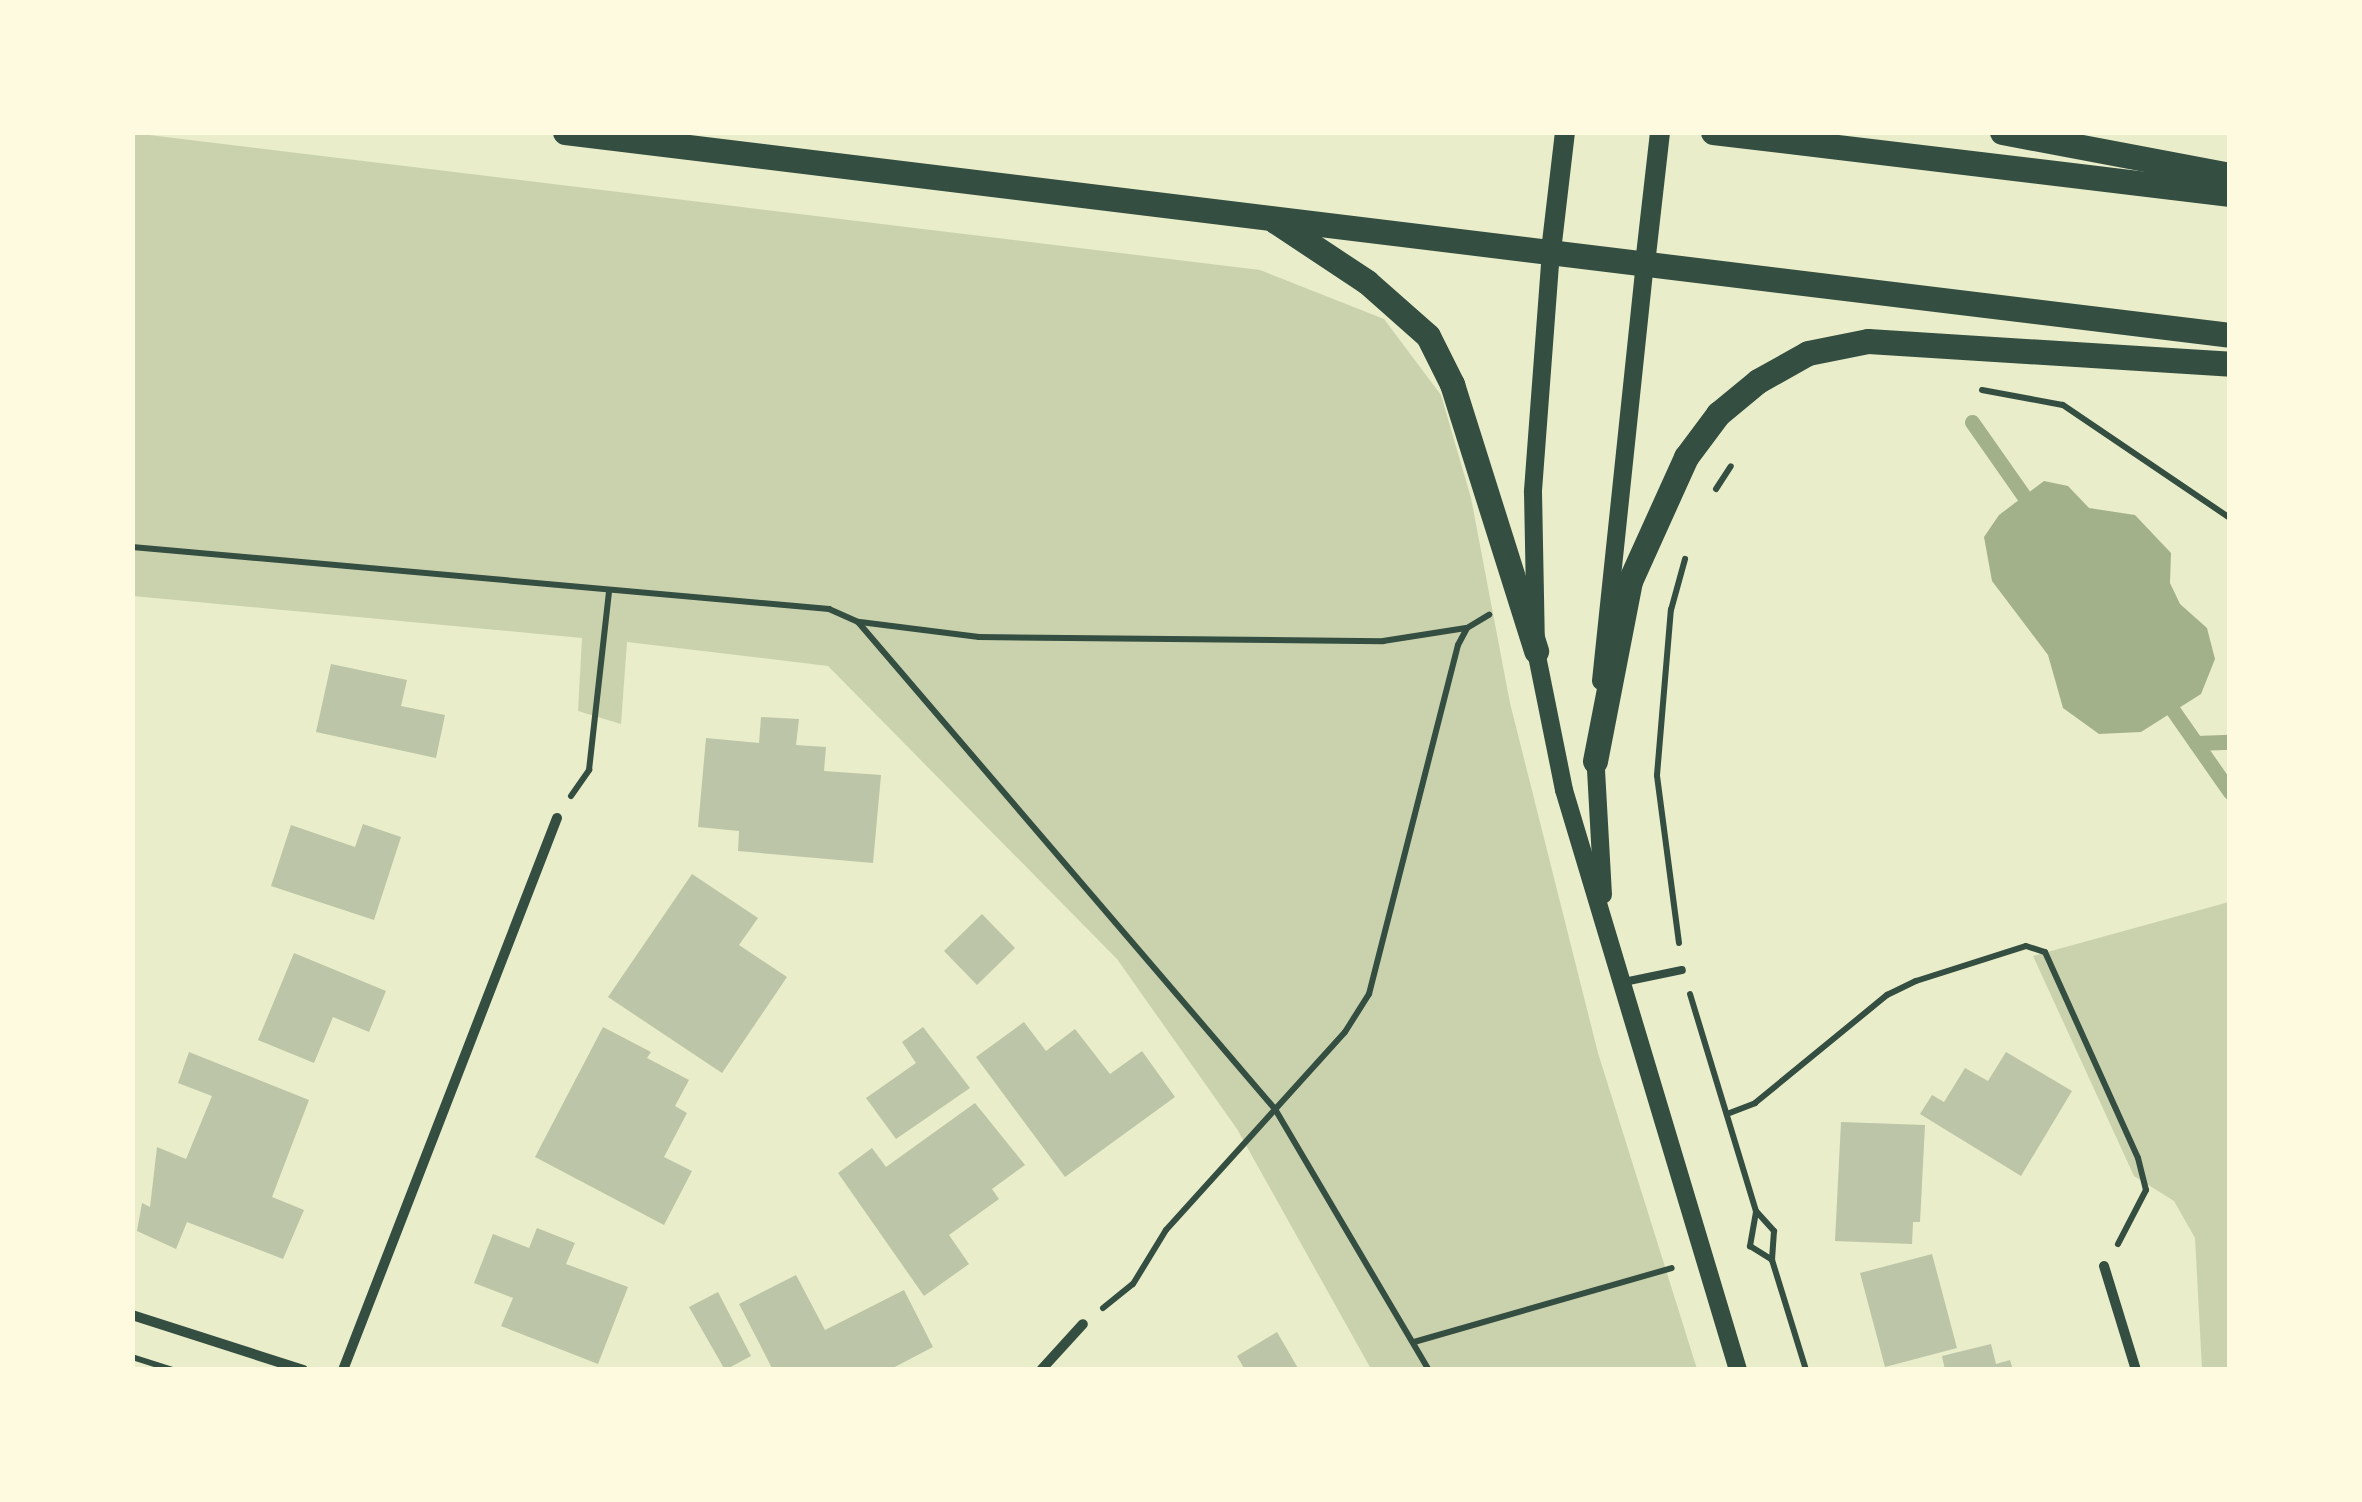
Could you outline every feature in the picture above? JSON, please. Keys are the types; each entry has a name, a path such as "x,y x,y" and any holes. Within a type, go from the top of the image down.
{"main road":[{"path":"565,132 2220,334"},
{"path":"1551,251 1565,132"},
{"path":"1645,264 1660,132"},
{"path":"1714,132 2229,188"},
{"path":"2002,132 2229,188"},
{"path":"1269,217 1367,282 1428,336 1452,384 1536,651"},
{"path":"1594,761 1630,581 1686,457 1718,414 1758,381 1808,353 1868,341 2219,364"}],"street":[{"path":"1551,251 1534,492 1536,651 1564,790 1738,1370"},
{"path":"1605,928 1594,761 1606,608 1645,264"},
{"path":"343,1370 557,818"},
{"path":"2104,1266 2136,1370"},
{"path":"132,1315 303,1370"},
{"path":"1041,1370 1083,1324"}],"lane":[{"path":"1620,982 1682,970"}],"path":[{"path":"1968,388 2063,405 2230,518"},
{"path":"1715,491 1736,458"},
{"path":"1690,540 1671,610 1657,775 1682,970 1756,1210 1774,1231 1772,1260 1806,1370"},
{"path":"132,547 829,609 858,622 998,637 1383,641 1467,628 1493,612 1522,608"},
{"path":"557,818 589,770 609,591"},
{"path":"858,622 1275,1109 1430,1370"},
{"path":"1083,1324 1133,1284 1166,1230 1345,1032 1369,994 1458,645 1467,628"},
{"path":"1726,1114 1755,1102 1886,995 1916,981 2026,946 2045,952 2138,1158 2146,1190 2104,1266"},
{"path":"1750,1246 1756,1210"},
{"path":"1414,1342 1750,1246 1772,1260"},
{"path":"132,1358 173,1370"}],"shaded area":[{"path":"133,133 1260,270 1384,319 1441,395 1471,498 1510,703 1598,1053 1697,1369 1371,1369 1237,1129 1117,959 828,666 627,642 621,724 578,711 582,638 133,596"},
{"path":"2044,481 2068,486 2089,508 2135,515 2171,553 2170,583 2180,604 2207,628 2215,659 2201,694 2141,732 2099,734 2063,708 2048,655 1992,581 1984,537 1999,515"},
{"path":"2229,902 2229,1369 2202,1369 2195,1238 2174,1201 2134,1176 2033,956"}],"building":[{"path":"331,664 407,680 401,706 445,715 436,758 316,732"},
{"path":"761,717 799,719 796,745 826,747 824,771 881,775 873,863 738,851 739,831 698,827 706,738 759,743"},
{"path":"363,824 401,837 374,920 271,886 291,825 355,847"},
{"path":"692,874 758,918 739,945 787,977 722,1073 608,997"},
{"path":"982,914 1015,948 977,985 944,951"},
{"path":"294,953 386,991 369,1032 333,1017 314,1063 258,1040"},
{"path":"1024,1022 1046,1051 1075,1029 1110,1074 1142,1051 1175,1097 1065,1177 976,1057"},
{"path":"603,1027 651,1052 647,1058 689,1080 675,1106 687,1113 664,1157 692,1171 664,1225 535,1157"},
{"path":"923,1027 970,1088 896,1139 866,1098 916,1063 902,1042"},
{"path":"189,1052 309,1100 272,1197 304,1210 283,1259 187,1222 176,1249 137,1231 142,1203 150,1207 157,1147 186,1159 212,1096 178,1083"},
{"path":"2006,1052 2072,1091 2021,1176 1920,1114 1932,1095 1944,1102 1965,1068 1988,1081"},
{"path":"975,1103 1025,1165 992,1189 999,1199 949,1235 969,1264 924,1296 838,1173 872,1148 886,1167"},
{"path":"1841,1122 1925,1125 1920,1222 1913,1222 1912,1244 1835,1241"},
{"path":"537,1228 575,1243 566,1264 628,1287 598,1364 501,1326 513,1298 474,1283 493,1234 529,1248"},
{"path":"1932,1254 1957,1348 1885,1367 1860,1273"},
{"path":"796,1275 825,1330 904,1290 933,1347 889,1370 773,1370 739,1304"},
{"path":"718,1292 751,1356 725,1370 689,1307"},
{"path":"1277,1332 1299,1370 1245,1370 1237,1356"},
{"path":"1991,1344 1996,1364 2010,1360 2013,1370 1945,1370 1942,1356"}],"waterway":[{"path":"1972,422 2033,509"},
{"path":"2163,696 2230,792"},
{"path":"2196,743 2230,742"}]}
